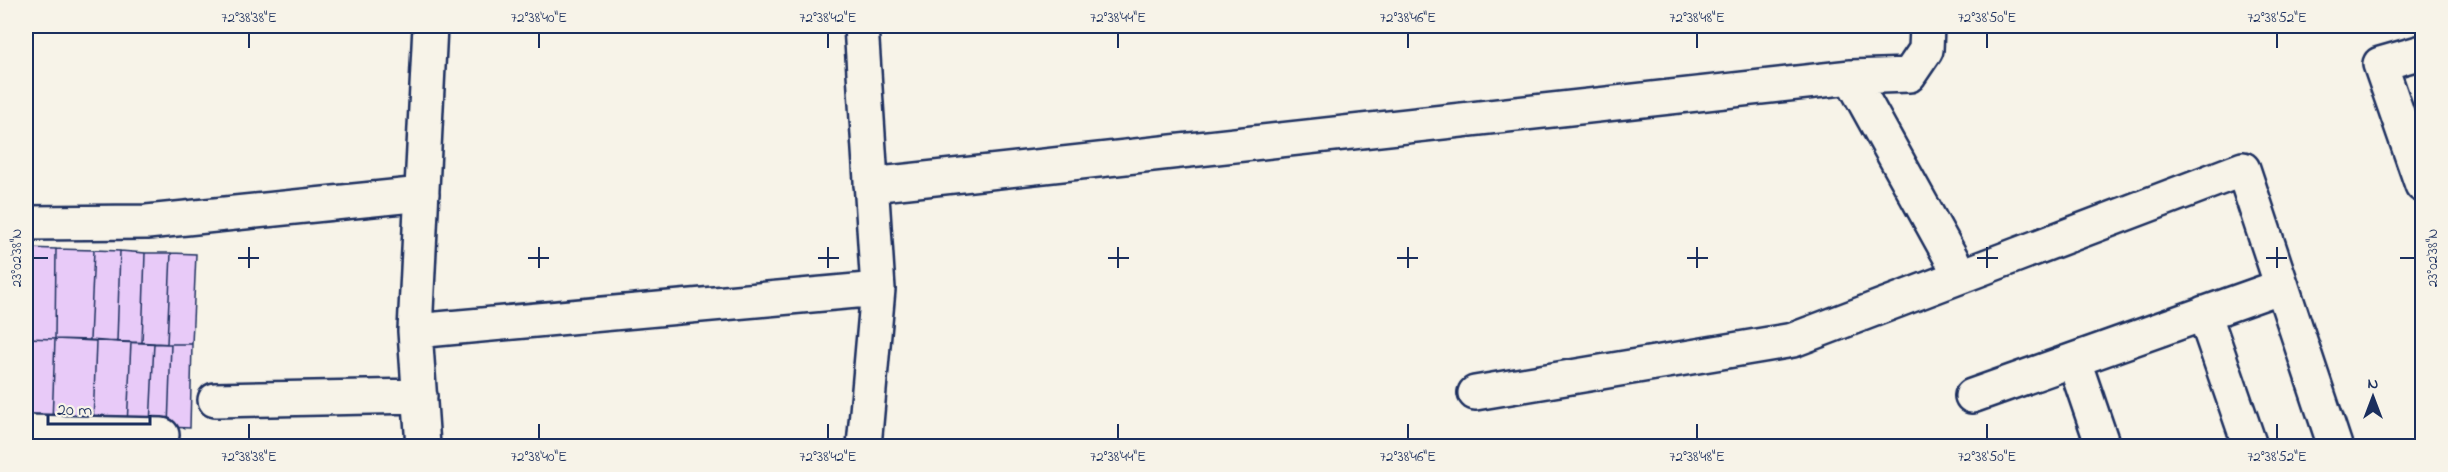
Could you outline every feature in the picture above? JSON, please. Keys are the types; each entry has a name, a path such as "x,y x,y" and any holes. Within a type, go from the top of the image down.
{"street":[{"path":"423,447 415,331 430,26"},
{"path":"861,26 878,289 864,447"},
{"path":"871,185 1851,77 1909,75 1926,50 1927,26"},
{"path":"2422,52 2380,64 2422,185"},
{"path":"1851,77 1961,276"},
{"path":"1475,393 1793,340 2243,169 2335,447"},
{"path":"26,223 147,222 422,194"},
{"path":"1972,396 2282,286"},
{"path":"415,331 878,289"},
{"path":"2204,314 2250,447"},
{"path":"2074,361 2103,447"},
{"path":"215,400 420,396"},
{"path":"26,432 162,435"}],"building":[{"path":"26,248 56,249 55,339 26,338"},
{"path":"56,249 94,250 90,340 55,339"},
{"path":"94,250 120,251 117,342 90,340"},
{"path":"120,251 145,253 142,343 117,342"},
{"path":"145,253 171,253 167,344 142,343"},
{"path":"171,253 196,254 192,344 167,344"},
{"path":"26,338 55,339 52,423 26,421"},
{"path":"55,339 96,341 93,424 52,423"},
{"path":"96,341 131,342 127,426 93,424"},
{"path":"131,342 154,343 150,426 127,426"},
{"path":"154,343 171,344 168,427 150,426"},
{"path":"171,344 192,344 190,428 168,427"}]}
